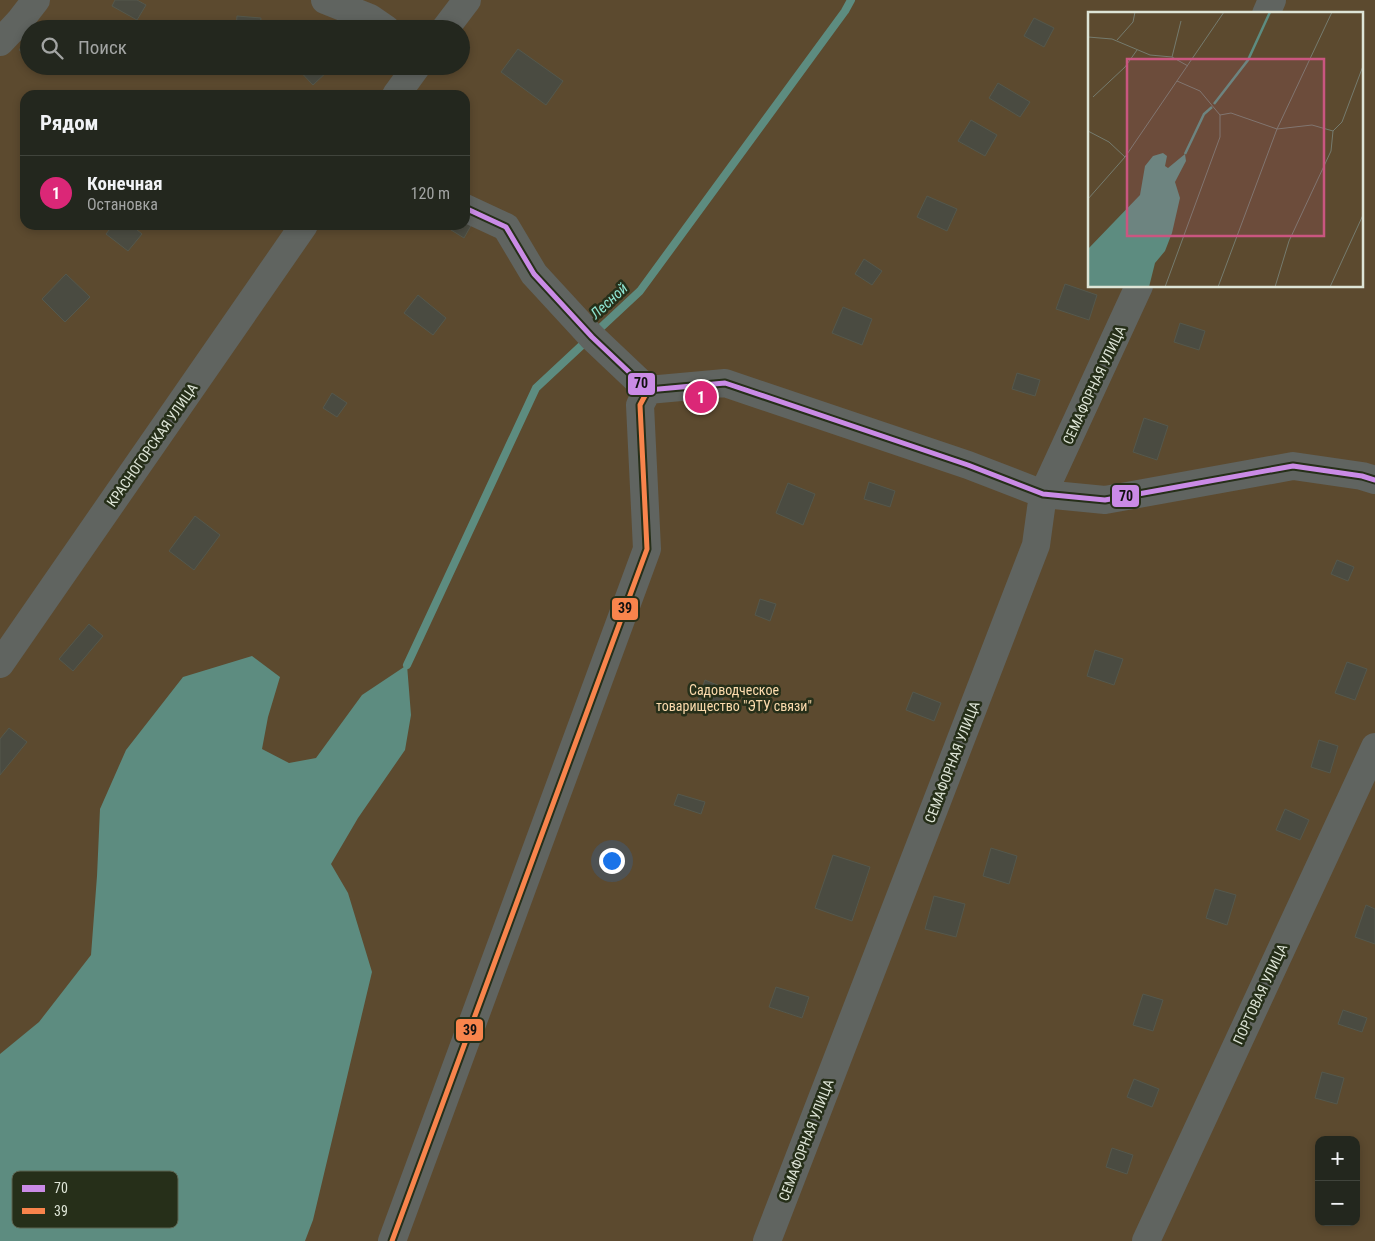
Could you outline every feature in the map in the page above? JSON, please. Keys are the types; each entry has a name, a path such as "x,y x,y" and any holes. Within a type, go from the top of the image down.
{"street":[{"path":"21,20 36,0"},
{"path":"325,0 373,20"},
{"path":"452,20 467,0"},
{"path":"1267,12 1272,0"},
{"path":"0,42 20,21"},
{"path":"400,90 410,75"},
{"path":"470,210 506,226 534,274 592,337 648,390 725,383 968,465 1043,494 1105,500 1293,466 1362,476 1375,480"},
{"name":"КРАСНОГОРСКАЯ УЛИЦА","path":"0,664 301,230"},
{"name":"СЕМАФОРНАЯ УЛИЦА","path":"768,1241 1036,546 1043,494 1138,288"},
{"path":"392,1241 647,549 640,405 648,390"},
{"name":"ПОРТОВАЯ УЛИЦА","path":"1146,1241 1375,747"}],"green space":[{"name":"Садоводческое товарищество \"ЭТУ связи\"","path":"0,0 1375,0 1375,1241 0,1241"}],"water":[{"path":"252,656 280,677 268,717 262,749 289,763 316,758 362,695 407,665 411,715 405,750 358,818 331,864 348,893 372,972 313,1220 305,1241 0,1241 0,1054 39,1022 91,955 100,809 126,750 183,677"}],"building":[{"path":"115,0 137,0 146,5 137,20 112,6"},
{"path":"237,16 261,18 261,20 237,20"},
{"path":"1034,18 1054,28 1044,47 1024,36"},
{"path":"518,49 563,81 546,105 501,72"},
{"path":"304,75 324,75 313,85"},
{"path":"998,83 1030,102 1020,117 989,98"},
{"path":"971,120 997,135 985,156 958,141"},
{"path":"927,196 957,209 947,231 917,217"},
{"path":"109,230 137,230 142,234 128,251 106,234"},
{"path":"451,230 468,230 464,238"},
{"path":"864,259 882,271 872,285 855,274"},
{"path":"66,274 90,297 65,322 42,299"},
{"path":"1065,284 1097,295 1089,320 1056,309"},
{"path":"418,295 446,318 433,335 404,313"},
{"path":"843,307 872,319 862,345 832,333"},
{"path":"1180,323 1205,331 1199,350 1174,342"},
{"path":"1017,373 1040,380 1035,396 1012,389"},
{"path":"332,393 347,403 337,417 323,408"},
{"path":"1144,418 1168,426 1157,460 1133,452"},
{"path":"869,482 895,491 890,507 864,499"},
{"path":"788,483 815,494 803,525 776,513"},
{"path":"195,516 220,535 194,570 169,551"},
{"path":"1337,560 1354,567 1348,581 1331,574"},
{"path":"760,599 776,604 770,621 755,615"},
{"path":"89,624 103,636 73,671 59,659"},
{"path":"1095,650 1123,659 1114,685 1087,676"},
{"path":"1347,662 1367,669 1355,700 1335,693"},
{"path":"705,680 727,689 718,709 698,700"},
{"path":"913,692 941,703 934,721 906,710"},
{"path":"9,728 27,742 0,775 0,739"},
{"path":"1319,740 1338,746 1330,773 1311,767"},
{"path":"678,794 705,802 701,814 674,805"},
{"path":"1285,809 1309,820 1300,840 1276,830"},
{"path":"991,848 1017,856 1009,884 983,876"},
{"path":"833,855 870,867 852,921 815,908"},
{"path":"1215,889 1236,895 1227,925 1206,918"},
{"path":"934,896 965,904 956,937 925,929"},
{"path":"1366,905 1375,909 1375,944 1355,937"},
{"path":"776,987 809,997 802,1018 769,1007"},
{"path":"1143,994 1163,1000 1153,1031 1133,1025"},
{"path":"1343,1010 1367,1018 1362,1032 1338,1024"},
{"path":"1322,1072 1344,1078 1337,1104 1315,1098"},
{"path":"1134,1079 1159,1089 1152,1107 1127,1097"},
{"path":"1112,1148 1133,1155 1127,1174 1106,1167"}],"waterway":[{"name":"Лесной","path":"407,665 536,388 640,291 845,11 851,0"}],"transit line":[{"name":"70","path":"470,210 506,227 534,274 592,337 648,390 725,383 968,465 1043,494 1105,500 1293,466 1362,476 1375,480"},
{"name":"39","path":"392,1241 647,549 640,405 648,390"}],"place":[{"name":"Конечная","path":"701,397"}]}
